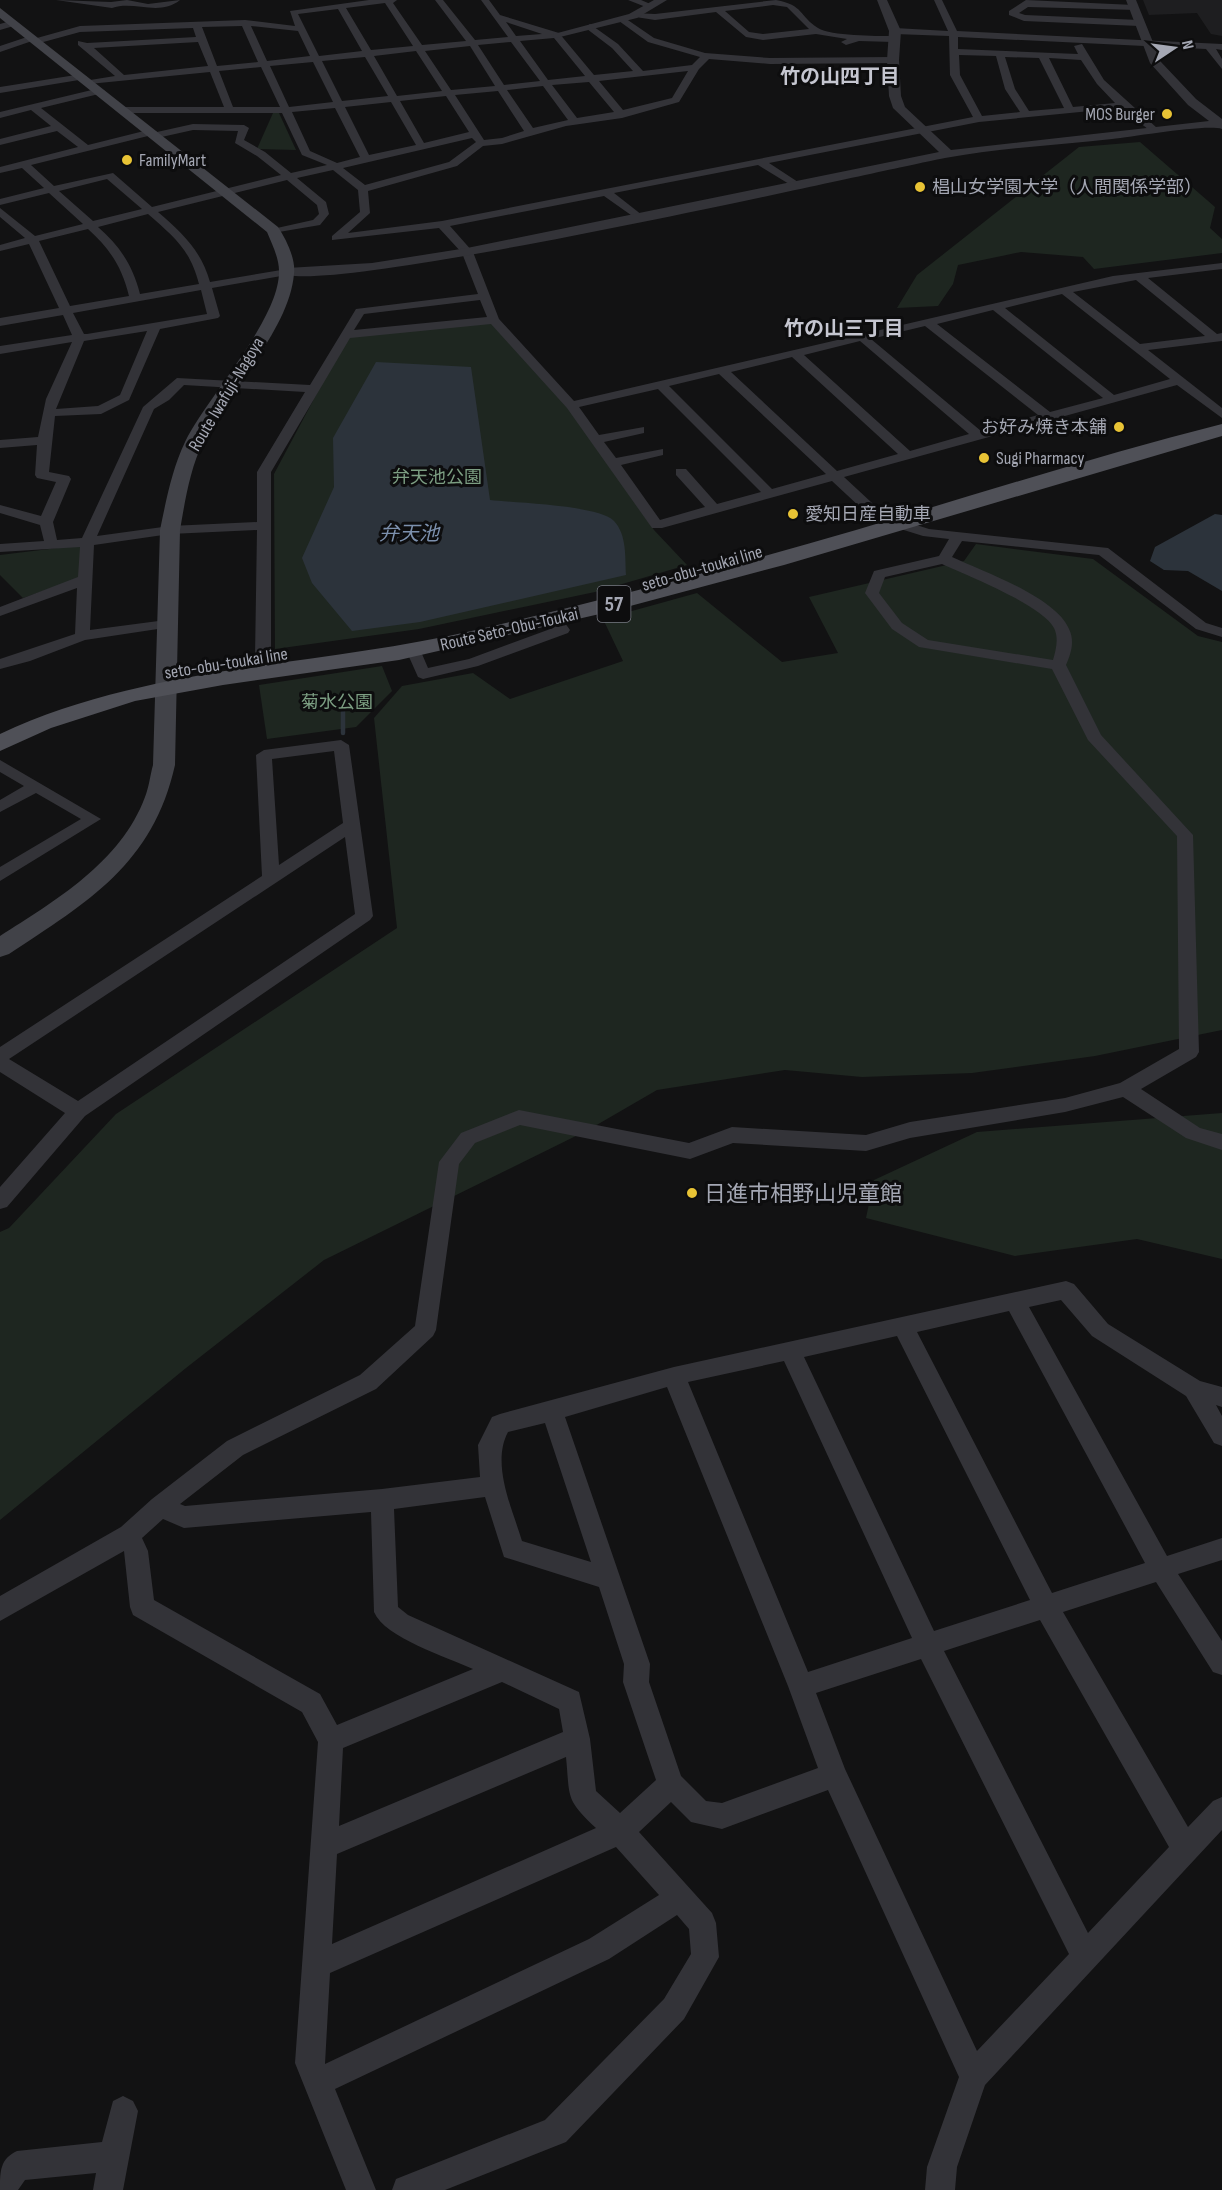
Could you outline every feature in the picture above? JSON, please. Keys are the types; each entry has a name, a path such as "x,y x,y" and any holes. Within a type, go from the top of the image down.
{"main road":[{"name":"Route Iwafuji-Nagoya","path":"0,12 7,25 35,40 90,83 125,104 154,134 273,230 282,249 286,272 279,308 230,383 194,442 186,460 170,530 164,765 156,799 137,836 107,872 60,909 0,948"},
{"name":"seto-obu-toukai line","path":"0,725 81,692 167,679 263,657 471,625 589,599 889,521 1222,420"},
{"name":"Route Seto-Obu-Toukai","path":"0,743 36,723 167,679 414,650 554,620 889,521 1222,430"}],"street":[{"path":"60,0 112,5 121,1 147,7 166,6 176,0"},
{"path":"388,0 478,139"},
{"path":"366,159 293,13 340,5 393,0"},
{"path":"439,0 472,43 530,132"},
{"path":"485,0 575,123"},
{"path":"632,0 651,6"},
{"path":"0,90 90,83 556,35 627,17 662,0"},
{"path":"882,0 894,35 893,60 899,108 920,131 948,154"},
{"path":"938,0 953,33 955,75 979,119"},
{"path":"627,17 655,17 773,2 790,5 816,31"},
{"path":"1139,23 1024,18 1012,13 1029,2 1133,4 1156,63 1176,87 1222,124"},
{"path":"340,5 422,147"},
{"path":"718,9 746,34 763,37 816,31 858,38"},
{"path":"498,16 556,35 622,115"},
{"path":"627,17 649,39 708,55 762,60 893,60"},
{"path":"0,49 80,29 245,23 300,29"},
{"path":"245,23 306,153 328,161 363,189 365,213 336,238 442,224 979,119 1121,105"},
{"path":"196,24 230,111"},
{"path":"590,27 615,46 640,73"},
{"path":"66,33 114,68 122,78"},
{"path":"831,46 858,38 953,33 1222,47"},
{"path":"85,46 201,39"},
{"path":"1076,39 1083,57 1121,105 1153,130"},
{"path":"156,55 164,40"},
{"path":"1208,45 1222,66"},
{"path":"762,60 785,51"},
{"path":"954,52 1083,57"},
{"path":"1000,54 1010,89 1026,115"},
{"path":"0,248 227,191 422,147 478,139 511,141 530,132 622,115 676,100 694,68 708,55"},
{"path":"1043,56 1054,82 1071,111"},
{"path":"125,104 175,110 284,110 694,68"},
{"path":"0,115 33,107 90,83"},
{"path":"169,96 175,110"},
{"path":"33,107 85,148"},
{"path":"0,309 3,322 286,272 372,267 467,252 948,154 1222,124"},
{"path":"0,142 59,127"},
{"path":"0,170 85,148 193,127 244,128 239,141 261,154 322,204 324,214 316,223 273,230"},
{"path":"363,189 453,164 478,139"},
{"path":"759,161 794,184"},
{"path":"24,164 113,246 129,273 135,298"},
{"path":"0,202 109,174 183,238 198,262 207,286 214,316 0,350"},
{"path":"606,192 638,217"},
{"path":"0,211 33,240 79,337 78,345 52,399 44,440 42,475 64,479 46,522 52,546"},
{"path":"442,224 467,252 494,320 571,405 657,525 1178,381"},
{"path":"571,405 1064,290 1137,275 1222,266"},
{"path":"1137,275 1218,337"},
{"path":"1064,290 1222,414"},
{"path":"263,657 264,472 345,335 360,311 486,297"},
{"path":"994,305 1112,399"},
{"path":"345,335 494,320"},
{"path":"926,321 1048,417"},
{"path":"49,413 101,410 125,398 155,327"},
{"path":"862,337 980,436"},
{"path":"1135,348 1218,337"},
{"path":"795,352 908,456"},
{"path":"722,370 833,477 889,521 928,533 1103,551 1201,626 1222,633"},
{"path":"82,636 87,542 149,407 165,397 181,381 312,389"},
{"path":"661,385 770,494"},
{"path":"595,440 639,430"},
{"path":"0,444 44,440"},
{"path":"612,463 658,452"},
{"path":"681,472 714,509"},
{"path":"0,509 46,522"},
{"path":"0,548 52,546 170,530 263,526"},
{"path":"944,559 958,536"},
{"path":"944,559 1031,601 1060,625 1066,649 1058,664 924,644 897,626 873,593 879,574 944,559"},
{"path":"0,612 84,580"},
{"path":"0,664 25,658 82,636 166,624"},
{"path":"0,1609 129,1535 160,1506 235,1448 368,1382 425,1330 449,1162 468,1138 519,1117 690,1150 732,1135 866,1143 910,1130 1040,1107 1065,1105 1126,1089 1189,1052 1185,835 1094,737 1058,664"},
{"path":"0,1201 78,1111 364,916 341,745 264,755 271,877"},
{"path":"0,765 93,819 0,875"},
{"path":"0,807 35,786"},
{"path":"0,1056 352,825"},
{"path":"0,1063 78,1111"},
{"path":"1126,1089 1193,1133 1222,1142"},
{"path":"609,1579 512,1549 493,1486 489,1445 500,1425 674,1376 1066,1290 1100,1330 1194,1389 1222,1397"},
{"path":"1015,1302 1161,1569 1222,1663"},
{"path":"903,1327 1046,1606 1185,1848"},
{"path":"791,1352 927,1644 1085,1957"},
{"path":"674,1376 801,1686 834,1775 974,2076"},
{"path":"1194,1389 1222,1436"},
{"path":"552,1411 637,1664 636,1682 671,1784 700,1813 722,1816 834,1775"},
{"path":"160,1506 184,1517 381,1500 493,1486"},
{"path":"381,1500 386,1612 399,1623 570,1701 577,1739 583,1798 620,1831 702,1923 705,1957 674,2009 555,2131 406,2190"},
{"path":"129,1535 136,1551 142,1607 311,1703 332,1740 310,2063 361,2190"},
{"path":"801,1686 1222,1549"},
{"path":"332,1740 502,1670"},
{"path":"324,1846 577,1739"},
{"path":"316,1965 620,1831 671,1784"},
{"path":"940,2190 942,2167 974,2076 1222,1810"},
{"path":"318,2082 599,1949 679,1898"},
{"path":"108,2190 123,2111"},
{"path":"0,2190 17,2166 115,2156"}],"shaded area":[{"path":"1143,0 1222,0 1222,36 1211,34 1197,13 1149,15"}],"green space":[{"path":"273,113 279,113 296,150 257,149"},
{"path":"1140,142 1215,207 1210,228 1222,239 1222,253 1094,269 1083,257 1021,252 958,265 953,284 938,306 897,308 917,275 1079,147"},
{"name":"弁天池公園","path":"489,321 566,404 654,530 687,565 595,592 419,629 275,649 274,474 348,335"},
{"path":"976,544 1093,559 1198,636 1222,642 1222,1030 1095,1056 972,1073 862,1077 785,1070 657,1090 588,1130 324,1260 186,1368 0,1520 0,1232 9,1228 116,1114 397,928 374,718 402,686 473,673 510,699 623,661 603,619 697,593 782,662 838,653 809,597 964,561"},
{"path":"82,545 80,578 23,598 0,575 0,555"},
{"name":"菊水公園","path":"382,666 392,691 356,727 267,739 259,685"},
{"path":"1222,1113 1222,1259 1137,1239 1015,1256 866,1218 874,1180 977,1132"}],"water":[{"name":"弁天池","path":"376,362 471,367 490,500 575,508 605,516 614,521 621,533 626,575 420,622 352,631 312,583 302,558 334,487 333,438"},
{"path":"1215,514 1222,515 1222,591 1188,571 1164,570 1150,561 1155,547"}],"waterway":[{"path":"343,709 343,733"}],"place":[{"name":"MOS Burger","path":"1167,114"},
{"name":"FamilyMart","path":"127,160"},
{"name":"椙山女学園大学（人間関係学部）","path":"920,187"},
{"name":"お好み焼き本舗","path":"1119,427"},
{"name":"Sugi Pharmacy","path":"984,458"},
{"name":"愛知日産自動車","path":"793,514"},
{"name":"日進市相野山児童館","path":"692,1193"}],"district":[{"name":"竹の山四丁目","path":"840,76"},
{"name":"竹の山三丁目","path":"844,328"}]}
